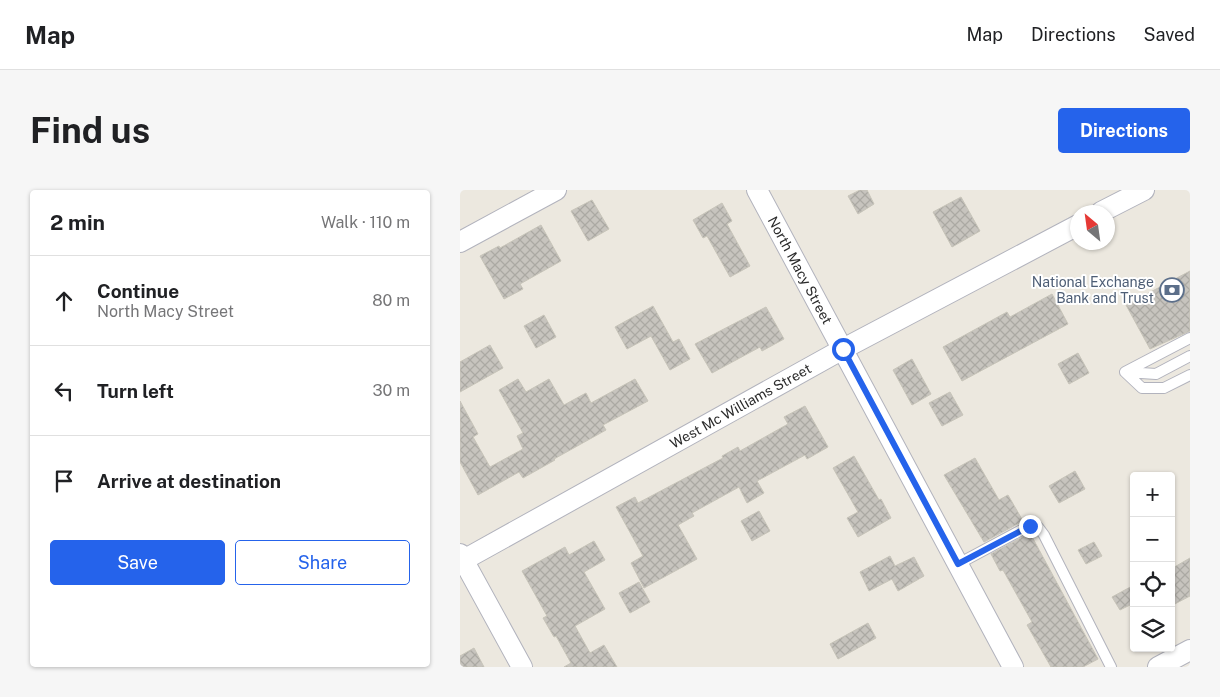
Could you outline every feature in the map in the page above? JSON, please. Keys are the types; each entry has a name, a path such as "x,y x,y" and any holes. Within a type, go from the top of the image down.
{"street":[{"path":"460,242 556,190"},
{"name":"North Macy Street","path":"757,190 1013,667"},
{"path":"1115,205 1144,190"},
{"name":"West Mc Williams Street","path":"461,559 843,349 1070,229"},
{"path":"461,559 522,667"},
{"path":"1158,667 1190,650"}],"lane":[{"path":"1125,372 1190,338"},
{"path":"1125,372 1156,374 1190,356"},
{"path":"1125,372 1142,388 1164,388 1190,374"},
{"path":"958,564 1030,526 1038,527 1044,535 1112,667"}],"building":[{"path":"860,190 867,190 874,204 858,214 848,196"},
{"path":"961,197 980,231 952,247 933,212"},
{"path":"592,200 609,229 588,241 571,211"},
{"path":"722,203 732,221 727,224 750,266 730,277 707,236 703,238 693,220"},
{"path":"541,225 561,261 520,284 523,289 504,299 480,256 499,246 500,248"},
{"name":"National Exchange Bank and Trust","path":"1190,271 1190,331 1150,349 1126,305"},
{"path":"1052,294 1068,324 962,381 943,347 1007,312 1010,317"},
{"path":"653,306 673,342 679,339 690,359 670,370 651,336 627,349 615,327"},
{"path":"766,307 784,339 762,351 760,347 712,373 695,344"},
{"path":"544,315 556,337 536,348 524,326"},
{"path":"490,345 503,368 460,392 460,362"},
{"path":"1078,353 1089,373 1069,384 1058,364"},
{"path":"912,359 931,394 912,405 893,370"},
{"path":"518,379 526,392 549,379 564,405 586,393 591,403 635,379 648,401 603,425 606,430 523,478 519,472 478,495 460,462 460,401 478,434 473,437 490,467 523,449 517,436 523,433 499,390"},
{"path":"950,392 963,415 942,426 929,403"},
{"path":"805,406 828,447 807,459 805,455 757,481 764,493 747,503 739,487 692,513 694,516 678,525 697,559 644,588 631,563 643,556 616,507 635,497 638,503 723,458 722,456 738,447 740,451 788,424 784,417"},
{"path":"854,456 891,518 858,537 847,518 858,512 833,468"},
{"path":"975,458 999,500 1008,495 1023,521 984,542 944,475"},
{"path":"1075,471 1085,489 1059,503 1049,486"},
{"path":"759,511 770,531 752,541 741,521"},
{"path":"1030,533 1098,659 1083,667 1051,667 1027,625 1032,622 1003,570 1000,571 991,554"},
{"path":"594,541 605,560 584,572 605,609 575,626 590,653 604,645 617,667 564,667 571,663 556,636 554,637 543,618 547,616 522,571 565,547 569,555"},
{"path":"1094,542 1102,556 1086,564 1078,550"},
{"path":"890,556 895,566 914,557 924,576 898,591 892,579 869,591 860,572"},
{"path":"1190,558 1190,596 1175,604 1175,567"},
{"path":"639,582 650,602 630,613 619,593"},
{"path":"1130,587 1130,605 1120,610 1112,597"},
{"path":"868,623 876,638 838,659 830,644"},
{"path":"474,648 484,667 460,667 460,656"}],"place":[{"name":"National Exchange Bank and Trust","path":"1172,290"}],"route":[{"path":"843,349 958,564 1030,526"}]}
